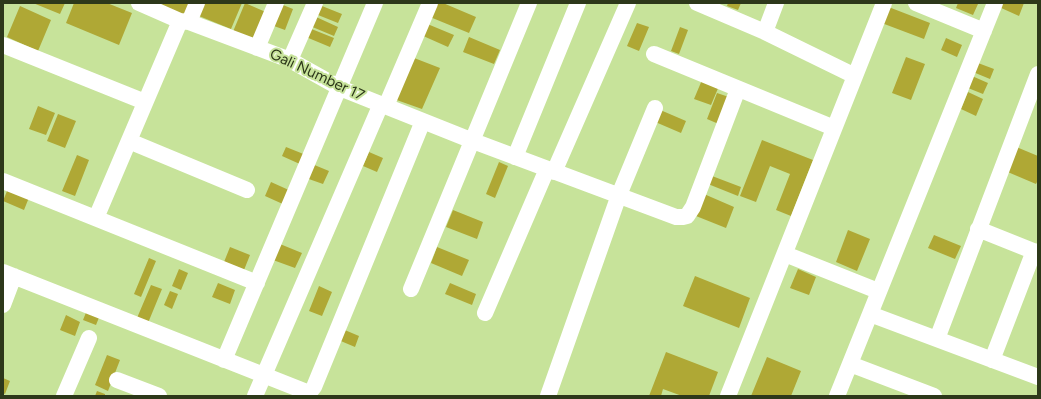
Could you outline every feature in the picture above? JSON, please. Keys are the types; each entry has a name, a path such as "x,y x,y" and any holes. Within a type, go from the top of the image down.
{"street":[{"name":"Gali Number 17","path":"139,3 290,60 340,88 473,141 676,216 687,216 692,207 738,89"},
{"path":"96,218 145,102 185,21 197,3"},
{"path":"257,48 276,3"},
{"path":"290,60 315,3"},
{"path":"224,360 375,3"},
{"path":"255,396 383,105 430,3"},
{"path":"411,289 529,3"},
{"path":"515,157 578,3"},
{"path":"485,313 628,3"},
{"path":"697,3 765,32 855,76"},
{"path":"765,32 776,3"},
{"path":"728,396 884,3"},
{"path":"916,3 984,30"},
{"path":"837,396 995,3"},
{"path":"3,45 145,102"},
{"path":"654,54 834,128"},
{"path":"937,339 1038,74"},
{"path":"548,396 619,195 654,108"},
{"path":"3,305 8,274 308,393 314,387 423,121"},
{"path":"129,141 246,190"},
{"path":"3,180 257,283"},
{"path":"978,229 1036,252 992,360"},
{"path":"785,254 878,291"},
{"path":"870,314 1038,377"},
{"path":"64,396 89,338"},
{"path":"850,364 934,396"},
{"path":"117,380 159,396"}],"building":[{"path":"33,3 65,3 60,14"},
{"path":"74,3 107,3 132,13 119,45 66,23"},
{"path":"154,3 192,3 185,19"},
{"path":"204,3 242,3 231,29 199,16"},
{"path":"245,3 268,13 255,43 232,34"},
{"path":"436,3 443,3 476,17 469,33 430,17"},
{"path":"728,3 741,3 738,10 727,6"},
{"path":"958,3 978,4 973,15 956,8"},
{"path":"1001,3 1024,3 1019,16 999,7"},
{"path":"317,4 342,14 338,23 313,13"},
{"path":"283,5 293,9 285,30 274,26"},
{"path":"20,6 51,20 38,51 7,37"},
{"path":"886,6 930,23 924,39 879,22"},
{"path":"314,16 338,27 334,36 310,26"},
{"path":"425,23 454,35 448,47 421,35"},
{"path":"637,23 649,27 639,51 627,46"},
{"path":"680,27 688,30 679,54 671,51"},
{"path":"309,28 334,38 330,47 306,37"},
{"path":"469,37 500,50 494,64 463,52"},
{"path":"946,38 962,45 957,57 941,50"},
{"path":"409,56 440,68 422,109 391,98"},
{"path":"906,57 925,64 911,100 892,93"},
{"path":"978,63 994,69 990,79 973,72"},
{"path":"972,76 988,83 983,94 968,88"},
{"path":"702,80 719,86 711,105 694,99"},
{"path":"968,92 983,99 976,116 961,109"},
{"path":"717,93 732,98 721,125 707,119"},
{"path":"38,106 55,113 46,135 29,129"},
{"path":"658,109 686,121 681,133 653,121"},
{"path":"58,114 76,121 65,148 47,141"},
{"path":"762,140 813,160 791,216 776,210 790,174 770,166 756,202 740,196"},
{"path":"1014,146 1038,156 1038,180 1036,184 1003,170"},
{"path":"286,147 306,155 302,165 282,156"},
{"path":"369,152 383,158 377,172 363,166"},
{"path":"77,155 89,160 75,196 62,191"},
{"path":"499,162 508,166 495,198 486,194"},
{"path":"312,164 329,171 323,184 306,178"},
{"path":"712,176 741,187 738,196 708,184"},
{"path":"271,182 291,191 285,205 265,196"},
{"path":"9,186 30,195 24,210 3,201"},
{"path":"704,194 734,207 726,228 696,216"},
{"path":"453,210 483,222 477,239 446,227"},
{"path":"848,230 870,239 857,271 836,262"},
{"path":"934,235 961,246 955,259 928,248"},
{"path":"280,244 302,253 295,268 273,260"},
{"path":"230,247 250,255 244,270 224,262"},
{"path":"437,247 469,260 462,276 431,263"},
{"path":"149,258 156,261 141,297 134,294"},
{"path":"179,269 188,273 181,290 172,286"},
{"path":"798,269 816,277 809,295 790,288"},
{"path":"695,276 750,298 739,328 683,306"},
{"path":"218,283 235,290 230,304 212,297"},
{"path":"450,283 476,294 472,305 445,294"},
{"path":"151,285 162,289 148,323 137,318"},
{"path":"319,286 332,292 322,316 309,311"},
{"path":"170,291 178,294 172,309 164,305"},
{"path":"87,310 100,315 96,325 83,320"},
{"path":"66,315 80,322 75,336 60,330"},
{"path":"340,328 359,336 355,347 336,339"},
{"path":"666,352 718,372 709,396 682,396 663,389 661,396 649,396"},
{"path":"107,355 120,360 108,391 95,385"},
{"path":"767,357 801,371 791,396 751,396"},
{"path":"3,378 10,381 5,394 3,393"},
{"path":"97,391 105,394 105,396 95,396"}]}
